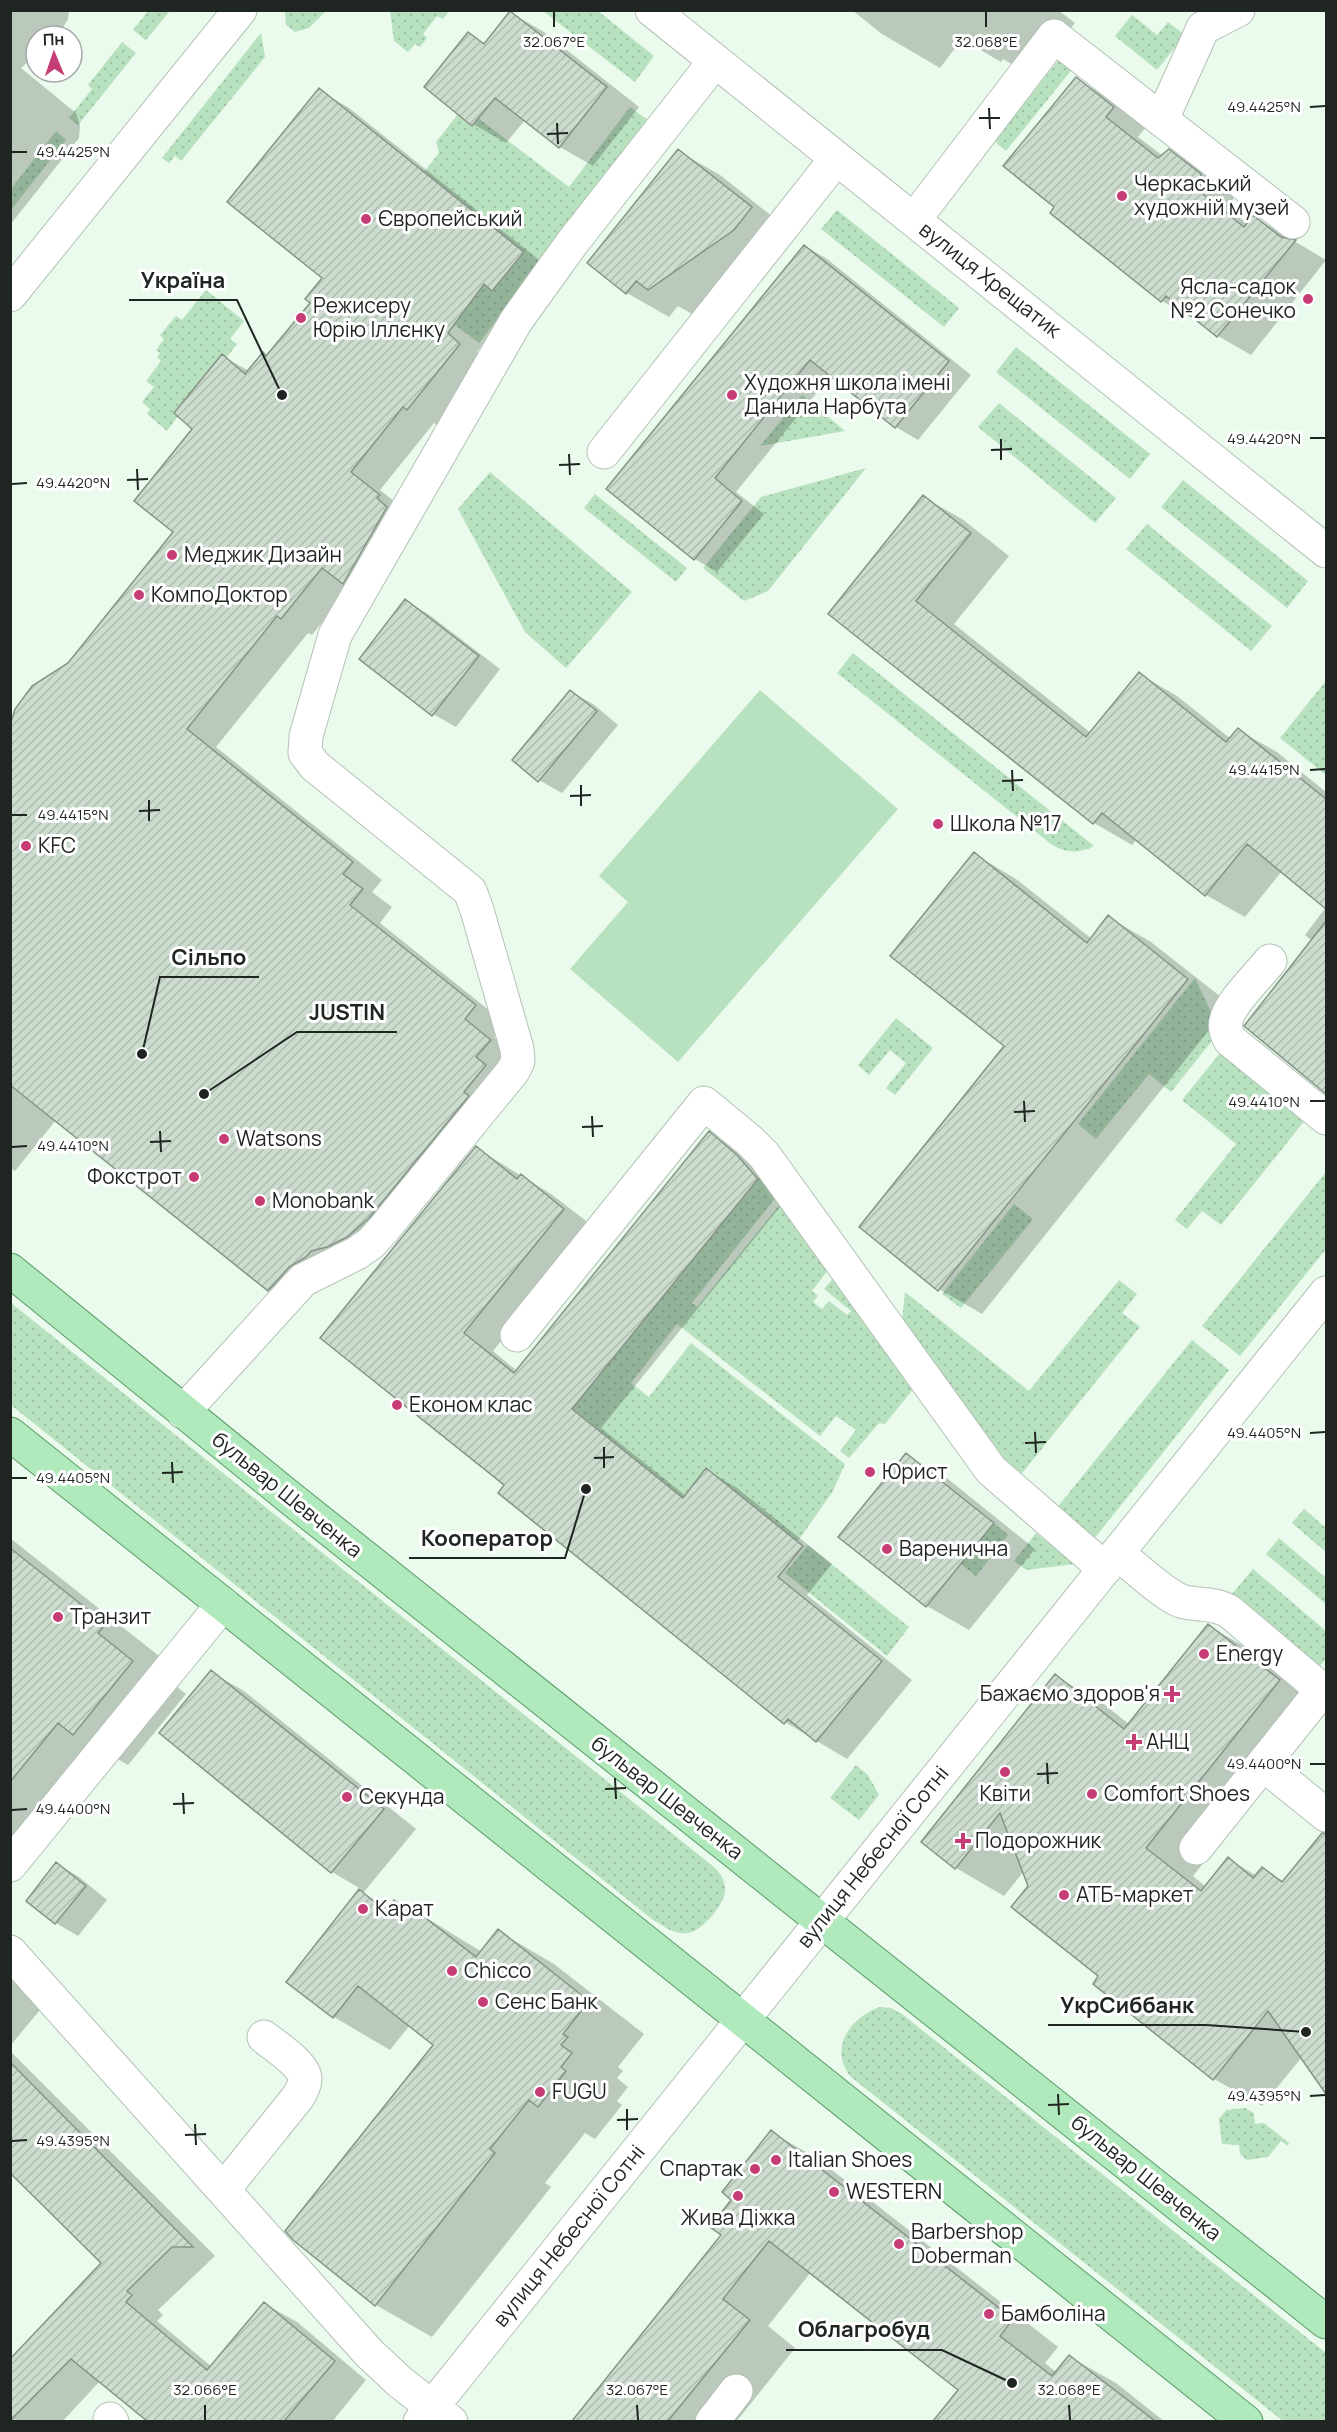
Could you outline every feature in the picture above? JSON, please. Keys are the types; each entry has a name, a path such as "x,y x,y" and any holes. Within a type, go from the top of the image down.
{"main road":[{"name":"бульвар Шевченка","path":"10,1270 183,1412 1326,2322"},
{"path":"10,1434 1246,2421"}],"street":[{"path":"10,295 240,10"},
{"name":"вулиця Хрещатик","path":"652,10 1326,551"},
{"path":"1162,119 1203,28 1238,10"},
{"path":"914,220 1054,36 1293,222"},
{"path":"183,1412 303,1280 371,1243 513,1071 518,1061 517,1049 470,891 315,766 305,753 306,736 335,635 516,321 572,243 715,61"},
{"path":"604,452 836,159"},
{"path":"1270,962 1229,1012 1225,1022 1225,1031 1230,1040 1326,1118"},
{"path":"517,1335 704,1103 764,1155 991,1470 1111,1561 1173,1597 1189,1603 1222,1607 1230,1612 1324,1687 1196,1848"},
{"name":"вулиця Небесної Сотні","path":"434,2417 743,2019 1326,1293"},
{"path":"10,1865 223,1604"},
{"path":"1263,1764 1326,1815"},
{"path":"10,1952 369,2353 434,2417"},
{"path":"224,2189 303,2088 305,2078 302,2069 264,2037"},
{"path":"712,2421 736,2391"}],"green space":[{"path":"285,10 326,11 309,28 295,32 286,25"},
{"path":"390,10 449,11 443,19 437,16 423,34 427,38 420,47 415,44 408,52 394,41"},
{"path":"148,11 170,11 146,40 133,30"},
{"path":"543,11 598,11 654,56 635,82"},
{"path":"1132,15 1157,35 1168,22 1185,35 1157,70 1115,36"},
{"path":"261,33 265,57 181,161 175,156 169,163 162,158"},
{"path":"122,42 136,53 78,125 69,118 92,89 88,85"},
{"path":"1065,52 1078,62 1006,151 994,141"},
{"path":"630,107 649,121 479,343 455,325 451,330 437,319 473,275 492,291 524,252 424,172 439,153 436,142 458,114 478,118 569,187"},
{"path":"56,131 66,140 11,210 11,189"},
{"path":"837,210 959,308 944,327 821,229"},
{"path":"206,290 244,321 230,339 237,344 226,358 222,354 174,413 178,416 167,431 147,414 150,409 142,402 154,387 146,381 161,361 157,357 160,353 156,350 164,339 160,335 176,316 182,320"},
{"path":"1016,347 1150,454 1130,479 996,372"},
{"path":"802,395 845,431 760,446"},
{"path":"999,403 1116,498 1095,523 978,427"},
{"path":"866,468 768,591 744,601 703,568 761,497"},
{"path":"490,472 632,592 566,668 525,632 458,509"},
{"path":"1183,480 1308,581 1287,608 1161,507"},
{"path":"595,494 687,568 676,582 584,508"},
{"path":"1147,524 1272,626 1251,651 1126,549"},
{"path":"853,653 1094,846 1072,851 1051,844 837,673"},
{"path":"1326,681 1326,775 1280,738"},
{"path":"760,690 898,809 678,1062 570,969 628,902 599,876"},
{"path":"1195,978 1220,1031 1171,1092 1149,1074 1096,1139 1078,1124"},
{"path":"896,1018 933,1048 895,1095 886,1088 906,1063 890,1050 869,1075 858,1065"},
{"path":"1221,1052 1306,1119 1221,1225 1202,1211 1187,1229 1175,1220 1236,1144 1182,1100"},
{"path":"1326,1172 1326,1249 1240,1356 1202,1326"},
{"path":"761,1175 776,1197 692,1303 697,1307 781,1203 829,1269 812,1291 818,1296 813,1302 822,1309 829,1301 847,1315 851,1311 824,1289 835,1276 915,1387 885,1424 879,1423 849,1458 840,1451 856,1430 836,1416 820,1436 677,1324 631,1383 649,1397 691,1343 845,1464 833,1491 798,1541 707,1469 683,1498 567,1415"},
{"path":"1014,1204 1033,1219 961,1308 942,1294"},
{"path":"1119,1280 1137,1294 1122,1313 1140,1327 1019,1477 993,1455 902,1322 905,1292 1029,1391"},
{"path":"10,1302 714,1867 722,1878 725,1892 711,1917 699,1928 688,1933 674,1931 653,1920 11,1405"},
{"path":"1192,1340 1229,1370 1094,1539 1056,1509"},
{"path":"1304,1509 1326,1528 1326,1552 1292,1523"},
{"path":"994,1523 1008,1535 976,1576 961,1564"},
{"path":"1036,1533 1075,1564 1026,1570 1014,1561"},
{"path":"1279,1538 1326,1578 1326,1604 1266,1554"},
{"path":"808,1545 909,1627 887,1656 785,1573"},
{"path":"1253,1569 1326,1631 1326,1659 1319,1667 1232,1594"},
{"path":"856,1765 868,1775 879,1795 859,1820 830,1798"},
{"path":"880,2007 891,2008 902,2014 1326,2353 1326,2421 1283,2421 851,2077 844,2066 842,2056 842,2045 846,2035 860,2018"},
{"path":"1245,2108 1254,2113 1255,2124 1264,2123 1289,2143 1288,2146 1281,2141 1268,2157 1247,2160 1240,2154 1239,2145 1222,2144 1219,2119 1226,2110"}],"building":[{"path":"510,11 607,87 559,148 495,98 472,126 424,87 468,32 484,44"},
{"name":"Черкаський художній музей","path":"1076,77 1114,107 1106,117 1158,158 1169,149 1201,174 1199,191 1244,227 1253,215 1281,237 1296,240 1217,337 1166,296 1161,302 1050,213 1054,207 1003,166"},
{"path":"319,88 524,252 492,291 484,284 448,333 460,344 407,410 403,407 351,472 380,495 377,498 387,507 343,584 322,568 281,619 277,616 187,729 353,862 343,874 363,889 350,905 476,1005 465,1019 491,1040 476,1057 486,1065 464,1092 469,1096 369,1218 347,1237 327,1247 311,1251 306,1257 289,1267 268,1291 10,1085 10,725 15,709 32,686 68,663 173,532 134,501 192,429 174,413 222,354 245,374 263,352 266,356 310,303 305,299 322,278 227,202"},
{"path":"678,149 752,207 734,230 648,290 636,281 626,294 587,263"},
{"name":"Художня школа імені Данила Нарбута","path":"804,245 949,361 895,428 810,360 715,478 742,501 694,560 606,489"},
{"path":"923,495 971,533 916,601 1086,737 1139,672 1226,742 1238,728 1326,799 1326,909 1247,844 1205,896 1102,813 1093,824 828,614"},
{"path":"405,599 479,656 432,716 359,659"},
{"path":"570,690 597,711 538,782 512,760"},
{"path":"974,852 1087,943 1108,915 1188,979 938,1291 859,1227 1004,1046 890,956"},
{"path":"1326,921 1326,1094 1244,1026"},
{"path":"709,1131 737,1155 758,1179 572,1409 683,1498 706,1468 803,1546 778,1577 882,1661 816,1742 788,1719 784,1724 498,1493 504,1485 320,1338 476,1146 517,1179 521,1174 564,1209 464,1333 514,1373"},
{"path":"906,1453 994,1523 926,1607 838,1537"},
{"path":"10,1548 106,1624 98,1633 133,1661 73,1735 58,1723 10,1782"},
{"path":"1208,1624 1280,1680 1146,1848 1201,1891 1228,1857 1253,1878 1262,1867 1282,1882 1322,1833 1326,1833 1326,2094 1268,2011 1213,2080 1093,1984 1098,1976 1011,1907 1028,1886 1000,1813 955,1869 921,1842 1055,1674 1124,1729"},
{"path":"211,1670 384,1809 331,1873 159,1733"},
{"path":"56,1862 86,1886 55,1924 26,1901"},
{"path":"359,1889 385,1911 394,1900 412,1913 414,1909 476,1957 498,1929 589,2001 563,2034 568,2037 561,2045 572,2053 561,2067 566,2071 538,2107 529,2100 490,2149 495,2153 375,2306 285,2231 433,2045 358,1986 333,2018 286,1982"},
{"path":"10,2062 193,2247 172,2247 127,2291 132,2295 126,2302 207,2370 264,2302 335,2361 284,2421 147,2421 71,2359 10,2421 10,2359 101,2263 10,2173"},
{"path":"771,2130 1013,2319 1000,2336 1052,2376 1069,2355 1155,2421 933,2421 958,2390 769,2241 723,2299 750,2320 668,2421 572,2421 721,2235 710,2227 731,2200 722,2192"}],"place":[{"name":"Черкаський художній музей","path":"1122,196"},
{"name":"Європейський","path":"366,219"},
{"name":"Ясла-садок №2 Сонечко","path":"1308,299"},
{"name":"Режисеру Юрію Іллєнку","path":"301,318"},
{"name":"Україна","path":"282,395"},
{"name":"Художня школа імені Данила Нарбута","path":"732,395"},
{"name":"Меджик Дизайн","path":"172,555"},
{"name":"КомпоДоктор","path":"139,595"},
{"name":"Школа №17","path":"938,824"},
{"name":"KFC","path":"26,846"},
{"name":"Сільпо","path":"142,1054"},
{"name":"JUSTIN","path":"204,1094"},
{"name":"Watsons","path":"224,1139"},
{"name":"Фокстрот","path":"194,1177"},
{"name":"Monobank","path":"260,1201"},
{"name":"Економ клас","path":"397,1405"},
{"name":"Юрист","path":"870,1472"},
{"name":"Кооператор","path":"586,1489"},
{"name":"Варенична","path":"887,1549"},
{"name":"Транзит","path":"58,1617"},
{"name":"Energy","path":"1204,1654"},
{"name":"Бажаємо здоров'я","path":"1172,1694"},
{"name":"АНЦ","path":"1134,1742"},
{"name":"Квіти","path":"1005,1772"},
{"name":"Comfort Shoes","path":"1092,1794"},
{"name":"Секунда","path":"347,1797"},
{"name":"Подорожник","path":"963,1841"},
{"name":"АТБ-маркет","path":"1064,1895"},
{"name":"Карат","path":"363,1909"},
{"name":"Chicco","path":"452,1971"},
{"name":"Сенс Банк","path":"483,2002"},
{"name":"УкрСиббанк","path":"1306,2032"},
{"name":"FUGU","path":"540,2092"},
{"name":"Italian Shoes","path":"776,2160"},
{"name":"Спартак","path":"755,2169"},
{"name":"WESTERN","path":"834,2192"},
{"name":"Жива Діжка","path":"738,2196"},
{"name":"Barbershop Doberman","path":"899,2244"},
{"name":"Бамболіна","path":"989,2314"},
{"name":"Облагробуд","path":"1012,2383"}]}
